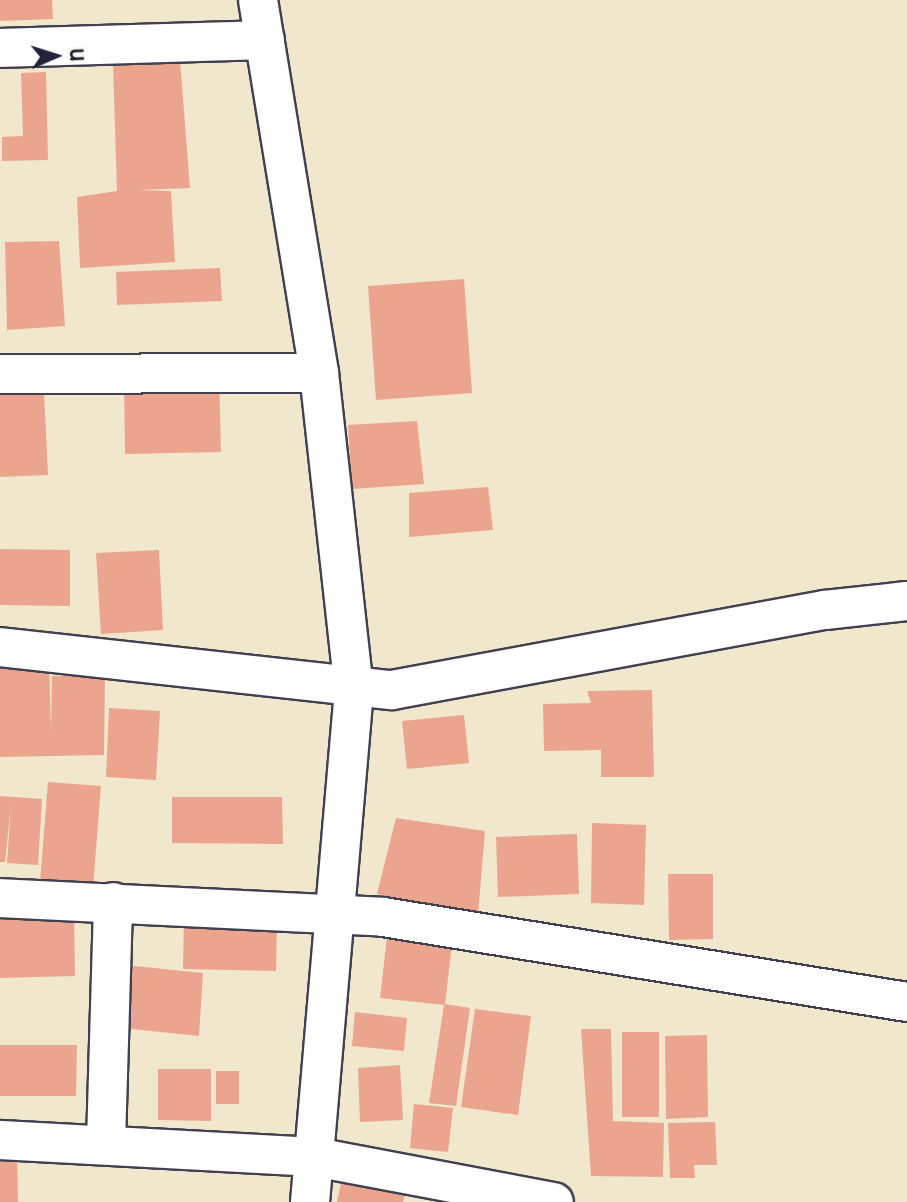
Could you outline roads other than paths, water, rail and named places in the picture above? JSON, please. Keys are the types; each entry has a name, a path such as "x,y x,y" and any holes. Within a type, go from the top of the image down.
{"street":[{"path":"258,0 319,373 354,690 310,1202"},
{"path":"0,48 265,40"},
{"path":"0,374 319,373"},
{"path":"0,647 354,690 392,690 825,610 907,601"},
{"path":"0,898 336,912 907,1002"},
{"path":"106,1142 113,902"},
{"path":"0,1140 106,1142 315,1157 554,1202"}]}
